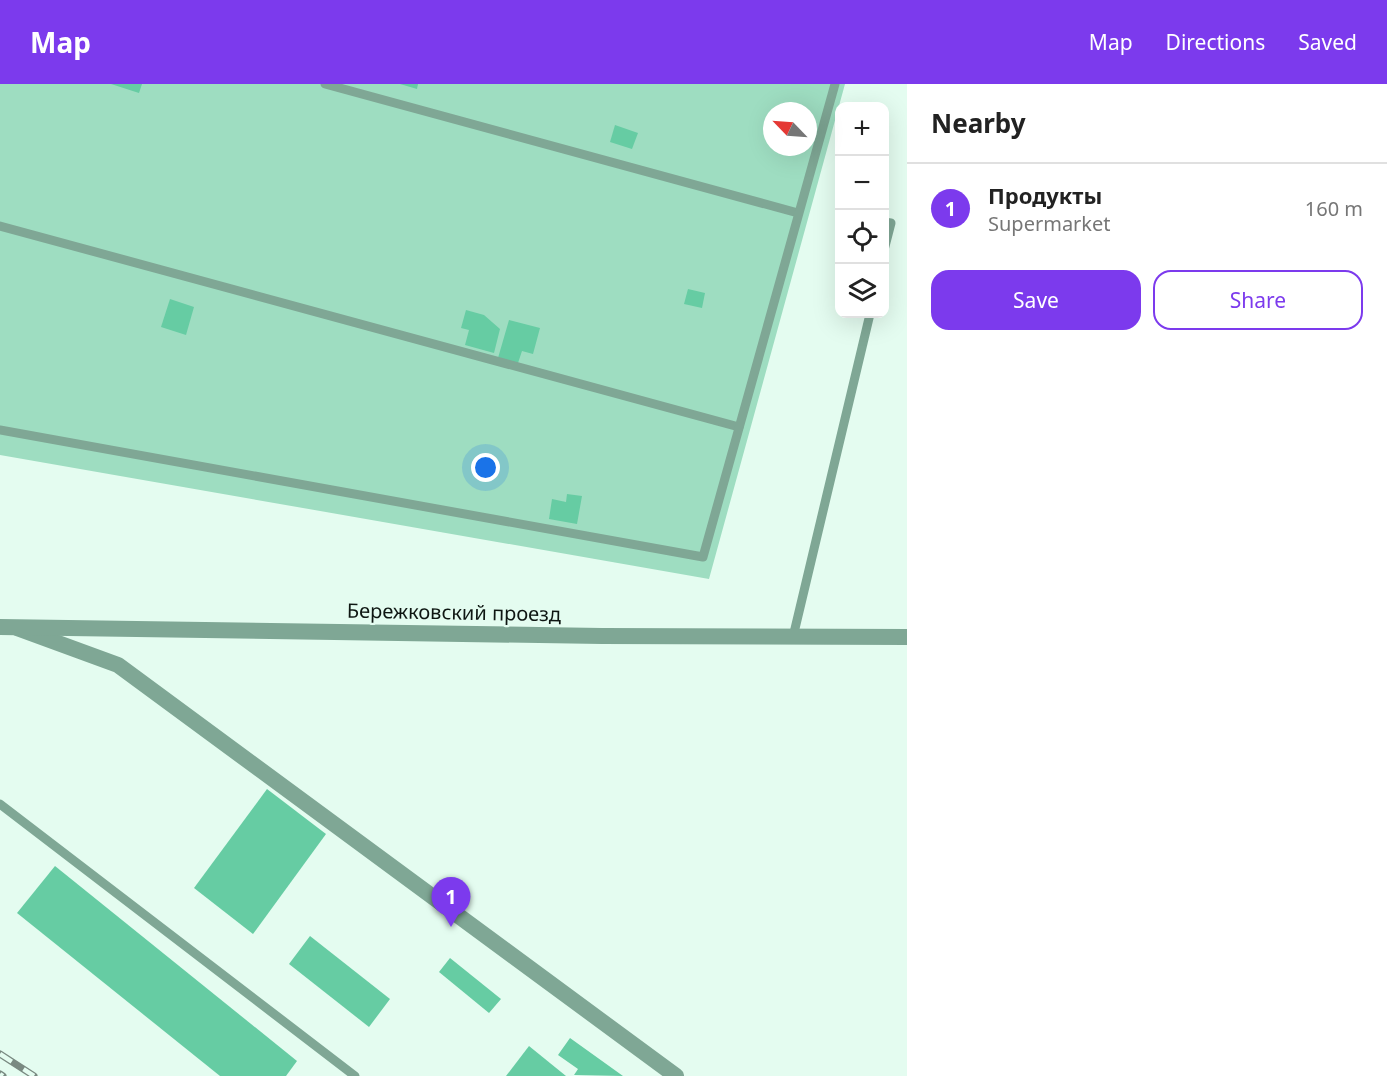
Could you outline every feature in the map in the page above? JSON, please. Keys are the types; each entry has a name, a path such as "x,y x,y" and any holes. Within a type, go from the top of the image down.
{"street":[{"name":"Бережковский проезд","path":"6,626 907,637"},
{"path":"6,626 118,665 676,1076"}],"lane":[{"path":"325,84 798,213"},
{"path":"0,430 703,557 835,84"},
{"path":"0,226 739,427"},
{"path":"793,637 869,318"},
{"path":"0,804 355,1076"}],"green space":[{"path":"0,84 845,84 840,102 835,102 835,120 709,579 0,455"}],"building":[{"path":"111,84 142,84 139,93"},
{"path":"400,84 418,84 417,89"},
{"path":"615,125 638,133 632,149 610,142"},
{"path":"688,289 705,293 702,308 684,304"},
{"path":"170,299 194,307 186,335 161,327"},
{"path":"466,310 484,315 500,329 494,353 465,345 469,330 461,328"},
{"path":"509,320 540,328 533,354 522,351 518,363 498,358"},
{"path":"567,494 582,496 577,524 549,519 552,499 566,502"},
{"path":"267,789 326,834 253,934 194,888"},
{"path":"55,866 297,1061 286,1076 220,1076 17,913"},
{"path":"310,936 390,999 369,1027 289,964"},
{"path":"450,958 501,999 489,1013 439,972"},
{"path":"570,1038 623,1076 574,1075 578,1069 558,1055"},
{"path":"529,1046 566,1076 506,1076"}],"railway":[{"path":"0,1054 34,1076"}],"place":[{"name":"Продукты","path":"451,927"}]}
